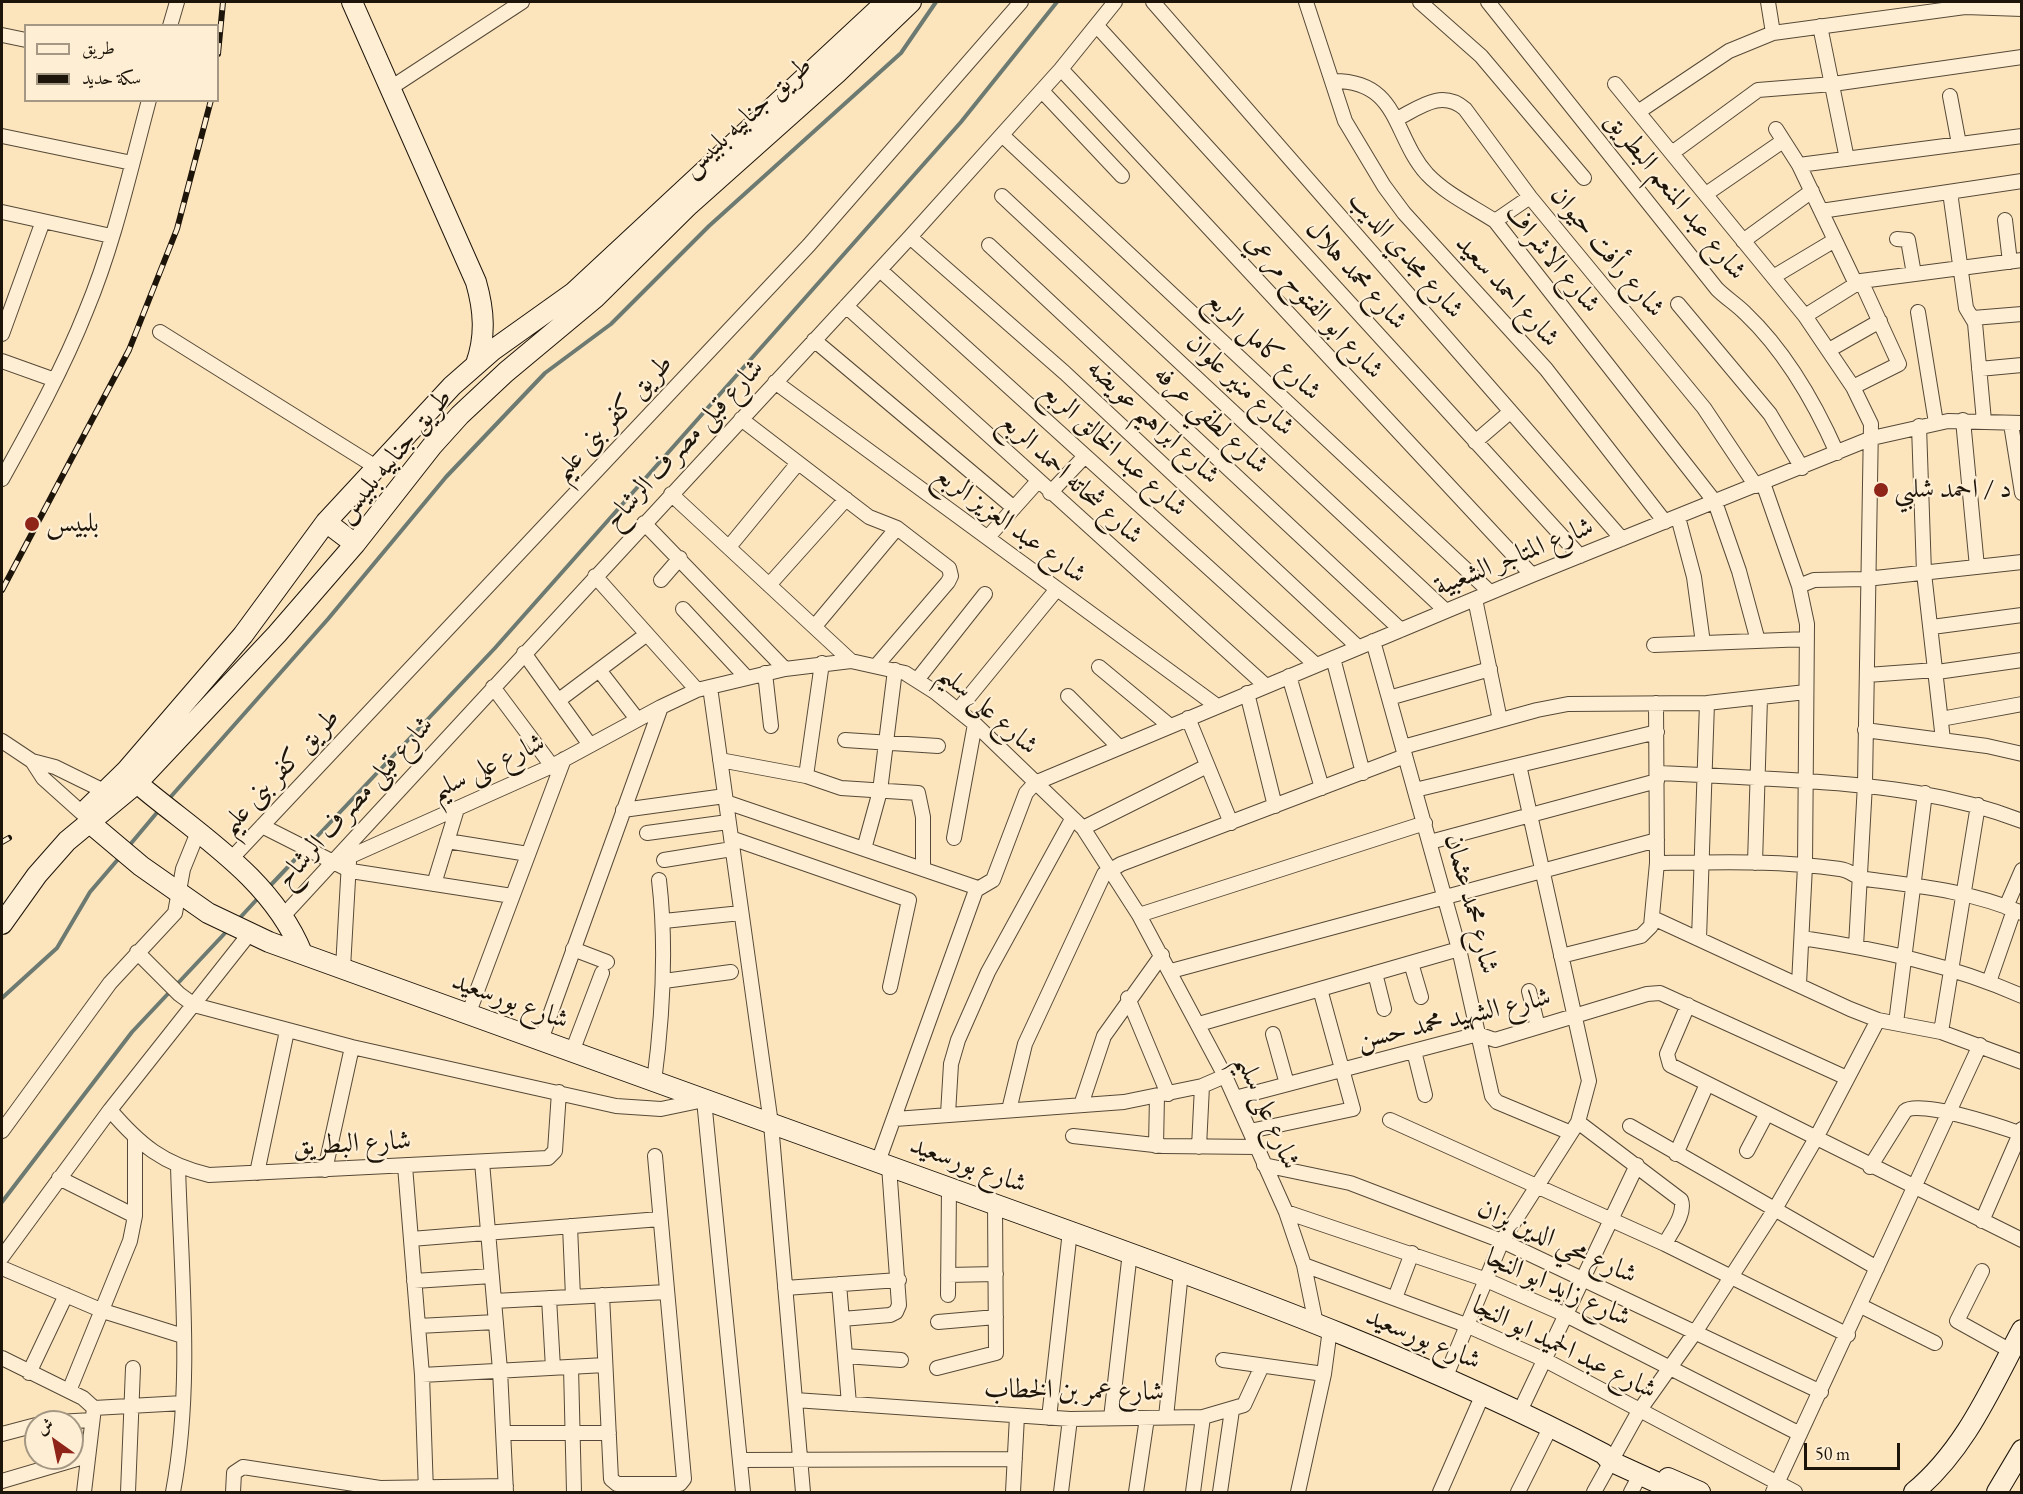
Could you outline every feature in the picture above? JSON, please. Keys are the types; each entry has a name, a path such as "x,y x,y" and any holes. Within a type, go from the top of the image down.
{"main road":[{"name":"طريق جنابيه بلبيس","path":"352,2 392,87 476,282 483,321 482,348 476,364"},
{"name":"طريق جنابيه بلبيس","path":"2,924 57,852 142,787 355,544 445,430 506,372 589,302 689,205 831,66 886,2"},
{"name":"طريق جنابيه بلبيس","path":"2,905 52,838 92,824 106,792 248,628 326,522 476,364 573,294 831,66 911,2"},
{"path":"493,350 501,357 506,372"},
{"path":"326,522 355,544"},
{"path":"142,787 237,866 278,907 302,953"},
{"name":"شارع بورسعيد","path":"92,824 141,866 208,913 249,932 468,1015 1130,1252 1446,1376 1610,1456 1700,1492"},
{"path":"1914,1492 1937,1470 1965,1434 2022,1330"},
{"path":"1997,1492 2022,1450"},
{"name":"شارع بورسعيد","path":"1610,1456 1635,1484 1677,1492"}],"street":[{"path":"171,24 177,2"},
{"path":"392,87 522,2"},
{"name":"طريق كفر بنى عليم","path":"237,866 262,826 809,245 1021,2"},
{"name":"شارع قبلى مصرف الرشاح","path":"278,907 337,862 524,653 910,237 1042,91 1115,2"},
{"name":"شارع مجدي الديب","path":"1153,2 1623,539"},
{"name":"شارع احمد سعيد","path":"1306,2 1346,121 1384,186 1404,213 1546,369 1671,519"},
{"path":"1420,2 1481,56 1584,178"},
{"name":"شارع عبد المنعم البطريق","path":"1488,2 1717,289 1744,312 1783,358 1813,404 1837,453"},
{"path":"1768,2 1773,33"},
{"path":"1638,112 1729,51 1773,33 1965,7 2022,9"},
{"name":"شارع محمد هلال","path":"1097,26 1580,556"},
{"path":"1820,26 1847,159"},
{"path":"2,35 24,40"},
{"path":"1671,153 1758,90 1833,84 2022,57"},
{"name":"شارع ابو الفتوح مرعي","path":"1061,69 1532,575"},
{"name":"شارع الاشراف","path":"1332,81 1354,83 1377,93 1386,101 1397,119 1407,144 1433,180 1495,221 1715,502 1739,571 1758,641"},
{"path":"1615,84 1805,316 1853,387 1871,424 1866,579 1865,784 1856,946"},
{"path":"1042,91 1122,176"},
{"path":"1950,96 1959,144"},
{"name":"شارع رأفت حيوان","path":"1397,119 1432,100 1442,98 1457,103 1530,197 1704,408 1760,484 1799,586 1805,613 1807,639 1805,866 1799,984"},
{"path":"2,479 6,460 55,380 87,310 111,237 147,102"},
{"name":"شارع كامل الربع","path":"1002,135 1490,592"},
{"path":"1706,194 1779,135 1799,165 1835,240 1880,321 1899,364 1853,387"},
{"path":"2,136 132,163"},
{"path":"1799,165 2022,136"},
{"path":"1821,211 2022,181"},
{"path":"1743,241 1812,192"},
{"path":"1950,192 1966,308 1973,318 1984,421"},
{"name":"شارع منير علوان","path":"1002,196 1446,611"},
{"path":"1495,221 1530,197"},
{"path":"2,212 111,237"},
{"path":"1805,316 1858,281 2016,261 2005,220"},
{"path":"2,334 43,221"},
{"name":"شارع ابراهيم عويضه","path":"910,237 1065,373 1358,647"},
{"path":"1898,238 1908,240 1914,273"},
{"path":"1773,277 1835,240"},
{"name":"شارع لطفي عرفه","path":"988,245 1401,630"},
{"name":"شارع عبد الخالق الربع","path":"879,270 1316,665"},
{"path":"1678,304 1770,414 1802,468"},
{"name":"شارع شحاته احمد الربع","path":"846,306 1050,493 1266,686"},
{"path":"1918,312 1936,423"},
{"path":"1973,318 2022,314"},
{"path":"1829,350 1880,321"},
{"path":"160,332 376,468"},
{"path":"814,340 1014,508"},
{"path":"2,361 55,380"},
{"path":"1979,369 2022,365"},
{"name":"شارع عبد العزيز الربع","path":"775,382 1217,706"},
{"path":"1475,442 1510,412"},
{"path":"741,419 869,517 897,528 949,568 951,576 877,665"},
{"path":"1963,420 1977,567"},
{"name":"شارع المتاجر الشعبية","path":"1035,783 1490,592 1872,438 1919,426 1963,420 2016,424"},
{"path":"2016,424 2022,493"},
{"path":"1919,426 1924,573 1932,627 1942,740"},
{"path":"1050,493 1085,456"},
{"path":"729,547 798,463"},
{"path":"988,537 1038,481"},
{"path":"671,494 851,661"},
{"path":"769,585 846,499"},
{"path":"1671,519 1694,578 1704,643"},
{"path":"644,523 785,669"},
{"path":"815,626 897,528"},
{"path":"660,579 680,558"},
{"path":"1799,586 1814,580 1866,579 2022,562"},
{"path":"595,576 647,634 703,688 720,760 771,1124 803,1492"},
{"path":"958,710 1057,588"},
{"path":"917,680 985,594"},
{"path":"1475,599 1500,720"},
{"path":"683,609 746,677"},
{"path":"1932,627 2022,615"},
{"path":"559,700 647,634"},
{"path":"1654,645 1807,639"},
{"name":"شارع محمد عثمان","path":"1373,641 1459,949 1495,1099 1575,1128"},
{"path":"524,653 590,745"},
{"path":"1333,658 1363,773"},
{"path":"1867,675 1936,671 2022,660"},
{"name":"شارع على سليم","path":"337,862 558,762 661,707 703,688 785,669 851,661 895,670 917,680 975,724 1077,824 1139,915 1171,971 1225,1076 1286,1212 1323,1327 1324,1374 1298,1492"},
{"path":"806,776 822,663"},
{"path":"1099,667 1170,726"},
{"path":"1389,698 1490,669"},
{"path":"599,670 638,719"},
{"path":"864,849 880,791 895,670"},
{"path":"765,673 771,726"},
{"path":"1289,676 1322,788"},
{"path":"468,1015 528,854 558,762 493,687"},
{"path":"1009,1110 1015,1076 1038,1012 1100,879 1109,870 1363,773 1404,752 1500,720 1568,704 1707,703 1806,692"},
{"path":"1247,693 1275,806"},
{"path":"1068,696 1119,747"},
{"path":"1755,863 1760,698"},
{"path":"1561,956 1641,936 1647,932 1653,918 1657,863 1656,703"},
{"path":"1699,939 1707,703"},
{"path":"1941,719 2022,704"},
{"path":"541,1040 661,707"},
{"path":"1188,718 1231,824"},
{"path":"954,838 975,724"},
{"path":"1865,730 2022,754"},
{"path":"1415,790 1657,732"},
{"path":"845,740 938,746"},
{"path":"2,741 32,761 43,778 92,824"},
{"path":"720,760 806,776 841,788 917,792 920,795 924,838 923,869"},
{"path":"32,761 44,763 106,792"},
{"path":"1446,1376 1484,1279 1502,1241 1575,1128 1589,1082 1519,765"},
{"path":"948,1114 951,1064 958,1040 988,972 1077,824 1208,766"},
{"path":"1430,842 1657,777 1704,775 1865,784 1925,793 1978,805 2022,821"},
{"path":"842,1318 893,1314 899,1305 899,1280 884,1164 895,1119 978,888 993,880 1026,794 1035,783"},
{"path":"1896,1023 1925,793"},
{"path":"623,810 725,799 978,888"},
{"path":"1941,1032 1978,805"},
{"path":"434,884 457,809"},
{"path":"647,832 728,822"},
{"path":"1139,915 1425,823"},
{"path":"2,1131 94,1003 137,952 174,915 191,826"},
{"path":"262,826 337,862 434,884 512,896"},
{"path":"1171,971 1657,840"},
{"path":"447,841 528,854"},
{"path":"664,860 731,843 909,900 890,987"},
{"path":"337,862 343,968"},
{"path":"1657,863 1755,863 1845,869 1861,879 1914,883 1964,893 2014,910"},
{"path":"1989,982 2014,910 2021,872"},
{"path":"654,1082 664,981 664,921 659,880"},
{"path":"664,921 741,913"},
{"path":"1653,918 1799,984 1829,1001 1878,1020 1941,1032 2022,1062"},
{"path":"2,1257 189,1002 249,932"},
{"path":"1802,938 1856,946 1951,970 2022,996"},
{"path":"572,1052 604,968 573,949"},
{"path":"1199,1024 1459,949"},
{"path":"137,952 189,1002 286,1031 639,1109 661,1109 704,1100 742,1492"},
{"path":"1081,1105 1098,1048 1128,998 1161,955"},
{"path":"1411,963 1421,997"},
{"path":"664,981 731,972"},
{"path":"1376,973 1384,1009"},
{"path":"1250,1131 1353,1109 1320,989"},
{"path":"1529,991 1538,1027"},
{"name":"شارع الشهيد محمد حسن","path":"1235,1098 1478,1034 1495,1040 1647,994 1660,993 1847,1078"},
{"path":"1128,998 1162,1095 1156,1146"},
{"path":"1688,1005 1667,1054 1670,1065 1815,1140 2022,1240"},
{"path":"1594,1492 1610,1456 1696,1331 1775,1209 1815,1140 1878,1020"},
{"path":"257,1173 286,1031"},
{"path":"1273,1034 1287,1084"},
{"path":"1775,1488 1848,1335 1912,1187 1980,1045"},
{"path":"325,1170 352,1047"},
{"path":"1414,1051 1425,1095"},
{"path":"895,1119 1081,1105 1162,1095 1202,1086 1225,1076"},
{"path":"1676,1154 1707,1084"},
{"path":"1200,1147 1202,1086"},
{"name":"شارع البطريق","path":"110,1110 135,1139 178,1166 209,1175 548,1158 553,1156 555,1151 559,1092"},
{"path":"1870,1167 1905,1111 1911,1107 1947,1113 2021,1132 1982,1221"},
{"path":"1747,1151 1766,1115"},
{"path":"1390,1120 1665,1244 1848,1335"},
{"path":"1630,1125 1676,1154 1877,1268"},
{"path":"1575,1128 1677,1194 1683,1206 1665,1244"},
{"path":"1073,1136 1156,1146 1257,1147"},
{"path":"69,1391 123,1263 135,1216 135,1139"},
{"path":"602,1295 611,1479 619,1484 678,1484 684,1479 655,1156"},
{"path":"233,1492 234,1473 243,1467 380,1488 426,1491 506,1490 505,1433 482,1162"},
{"name":"شارع محي الدين بزان","path":"1264,1165 1350,1183 1502,1241 1821,1392"},
{"path":"173,1492 183,1403 178,1166"},
{"path":"405,1166 422,1375 426,1491"},
{"path":"1521,1411 1637,1166"},
{"path":"59,1179 135,1216"},
{"path":"948,1295 949,1187"},
{"path":"937,1368 996,1353 995,1203"},
{"name":"شارع زايد ابو النجا","path":"1286,1212 1413,1253 1484,1279 1566,1315 1800,1434"},
{"path":"411,1239 660,1220"},
{"path":"570,1226 573,1297"},
{"path":"1049,1418 1070,1232"},
{"path":"1111,1418 1130,1252"},
{"path":"1395,1298 1413,1253"},
{"name":"شارع عبد الحميد ابو النجا","path":"1304,1265 1466,1325 1545,1360 1775,1488 1794,1492"},
{"path":"2,1268 103,1311 183,1336"},
{"path":"1982,1271 1957,1322 2011,1351"},
{"path":"1166,1417 1181,1272"},
{"path":"948,1275 996,1274"},
{"path":"414,1281 492,1276"},
{"path":"785,1288 899,1280"},
{"path":"839,1284 849,1404"},
{"path":"494,1301 667,1292"},
{"path":"29,1373 66,1295"},
{"path":"549,1298 553,1368"},
{"path":"1861,1306 1935,1343"},
{"path":"938,1322 996,1317"},
{"path":"418,1326 496,1322"},
{"path":"845,1356 901,1360"},
{"path":"2,1358 83,1398 93,1414 84,1492"},
{"path":"1223,1360 1324,1374"},
{"path":"422,1375 605,1365"},
{"path":"1220,1492 1232,1410 1248,1400 1262,1366"},
{"path":"571,1367 574,1492"},
{"path":"128,1492 133,1368"},
{"path":"1440,1492 1483,1394"},
{"name":"شارع عمر بن الخطاب","path":"795,1400 1070,1419 1203,1417 1232,1410"},
{"path":"84,1416 132,1406 183,1403"},
{"path":"1013,1492 1017,1416"},
{"path":"1193,1492 1203,1417"},
{"path":"1136,1492 1147,1418"},
{"path":"1060,1492 1070,1419"},
{"path":"1518,1492 1551,1426"},
{"path":"2,1434 24,1428"},
{"path":"505,1433 609,1433"},
{"path":"2,1481 87,1456"},
{"path":"740,1460 1015,1459"}],"waterway":[{"path":"167,801 328,619 446,477 545,373 611,324 709,226 901,53 936,2"},
{"path":"309,845 495,648 961,122 1057,2"},
{"path":"128,847 160,809"},
{"path":"268,888 304,850"},
{"path":"2,998 57,948 90,892 120,857"},
{"path":"237,921 260,896"},
{"path":"2,1202 132,1032 227,931"}],"railway":[{"path":"219,44 223,2"},
{"path":"2,590 129,350 177,229 210,102"},
{"path":"2,842 9,838"}],"place":[{"name":"د / احمد شلبي","path":"1881,490"},
{"name":"بلبيس","path":"32,524"}]}
